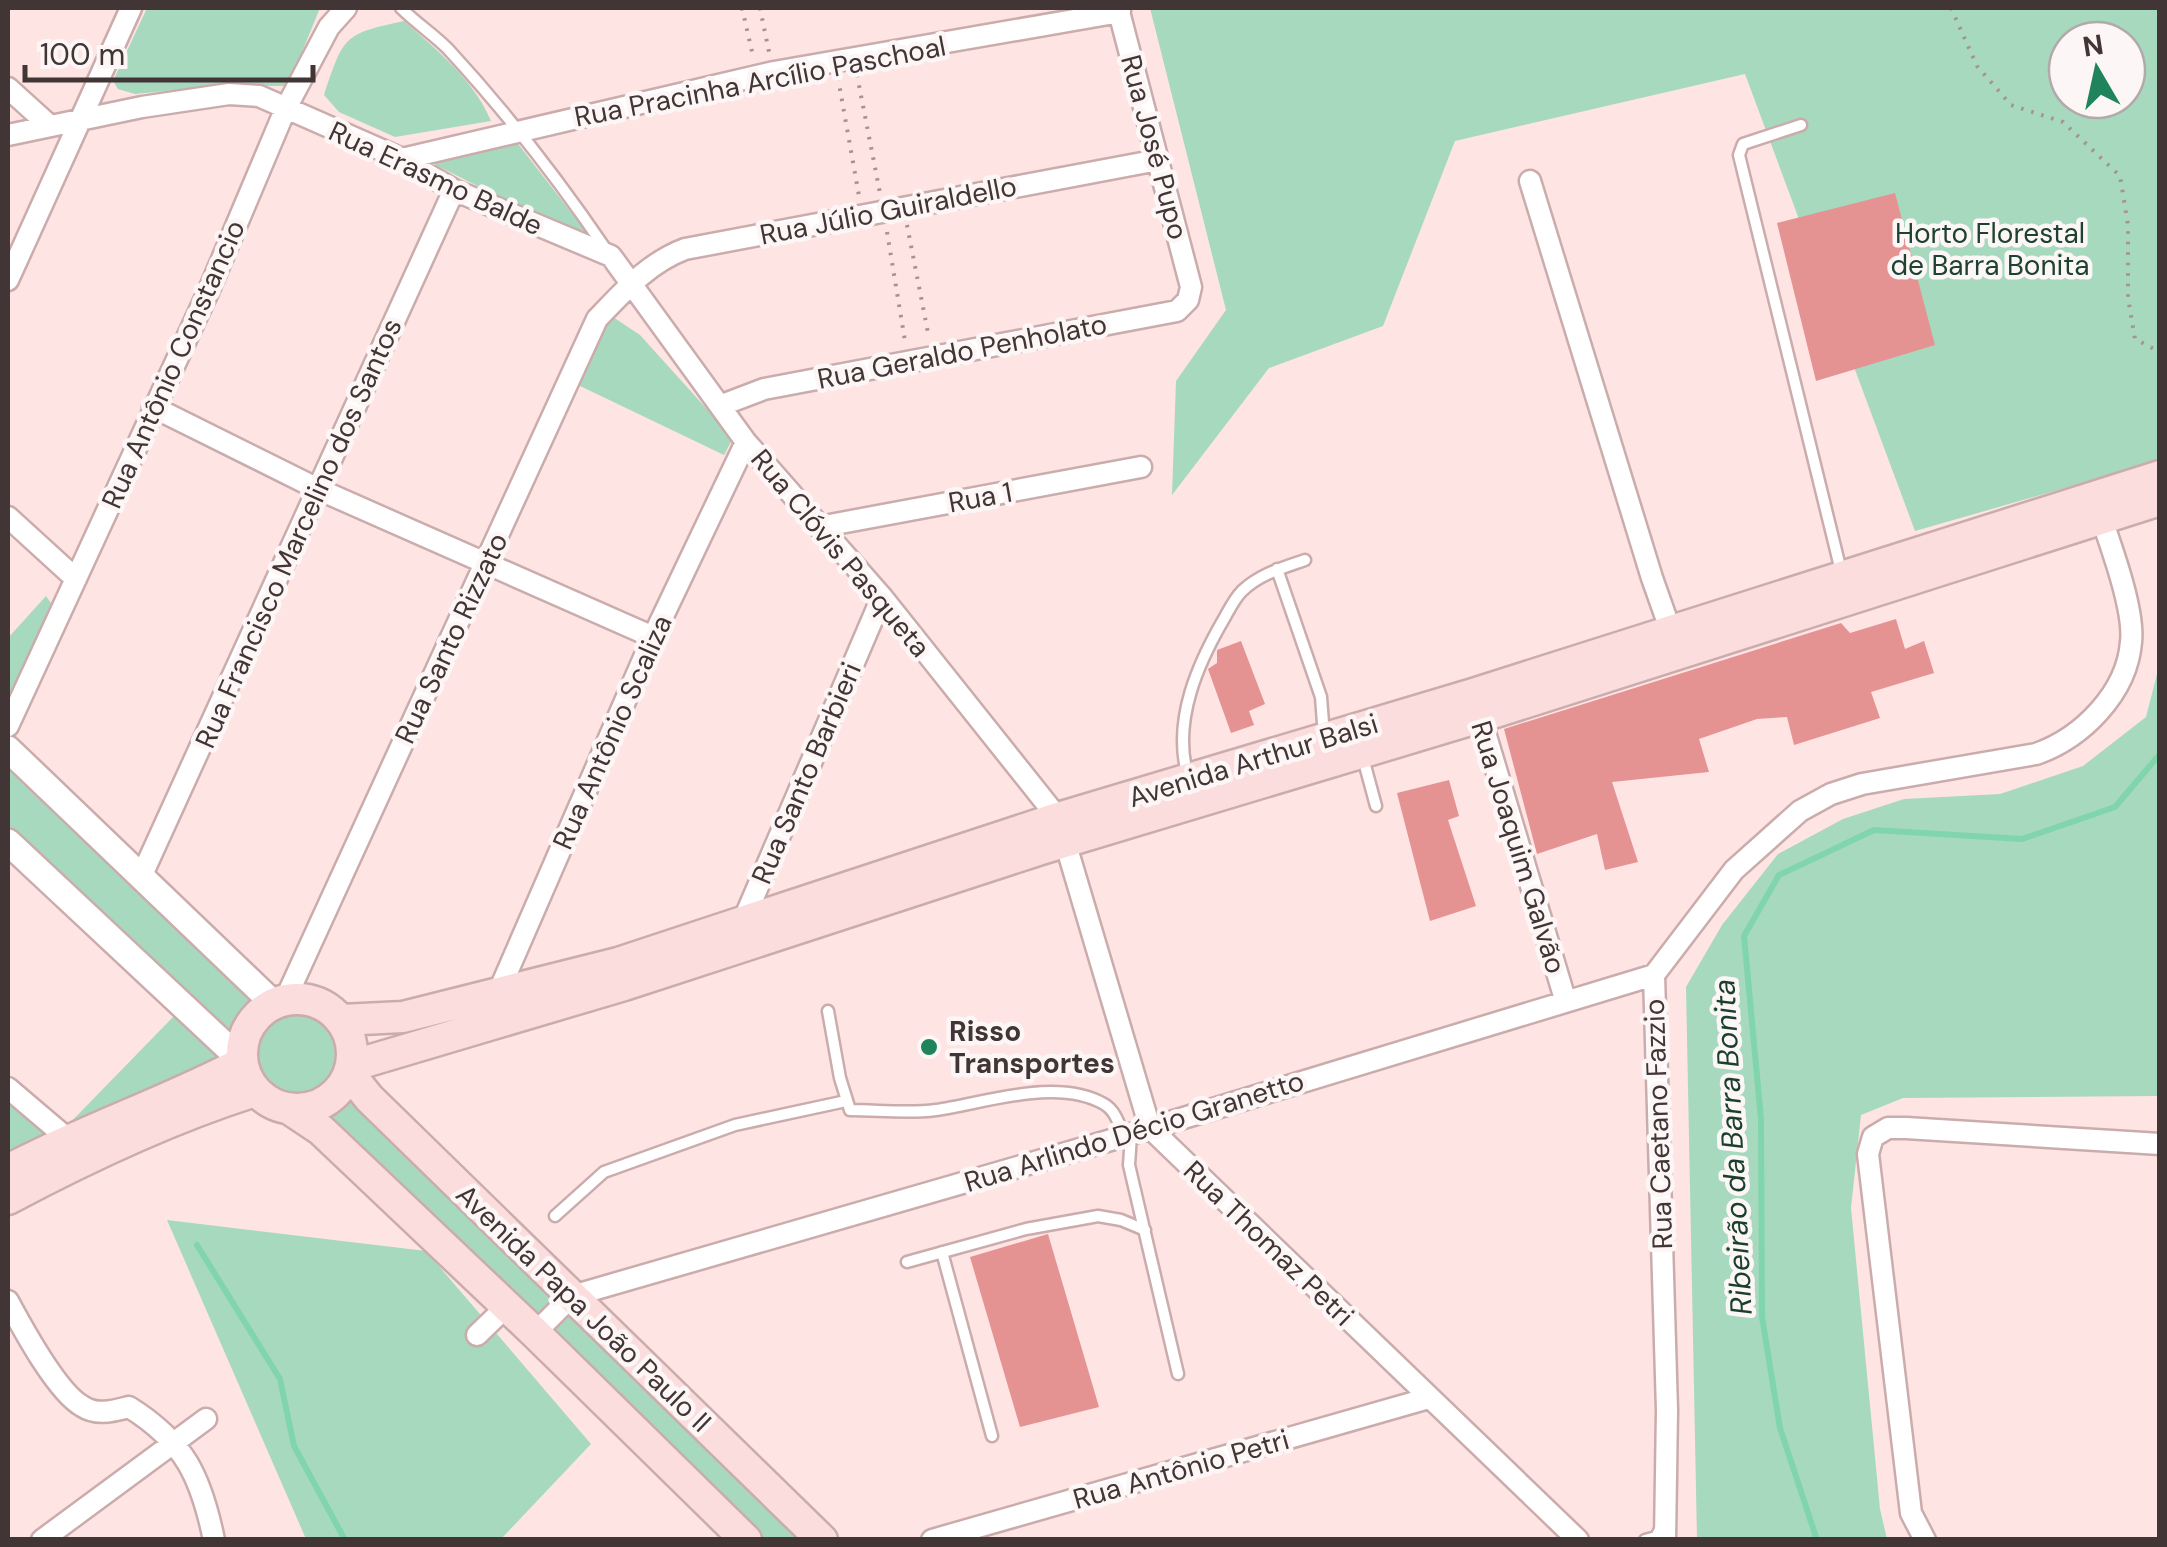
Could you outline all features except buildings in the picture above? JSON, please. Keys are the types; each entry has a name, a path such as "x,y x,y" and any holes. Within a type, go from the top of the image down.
{"main road":[{"name":"Avenida Arthur Balsi","path":"1192,790 1362,752 1477,705 2097,508 2160,476"},
{"name":"Avenida Arthur Balsi","path":"1675,642 1842,576 2097,508 2160,500"},
{"name":"Avenida Arthur Balsi","path":"350,1070 738,936 1192,790 1324,739 1477,705"},
{"name":"Avenida Arthur Balsi","path":"341,1020 403,1017 738,936"},
{"path":"310,1000 341,1020 350,1036 350,1070 340,1089 326,1102 310,1109 291,1110 273,1105 246,1071 241,1045 258,1014 279,1002 310,1000"},
{"name":"Avenida Papa João Paulo II","path":"350,1070 369,1098 822,1540"},
{"path":"8,1170 200,1109 246,1071"},
{"name":"Avenida Papa João Paulo II","path":"291,1110 321,1130 746,1540"},
{"path":"8,1199 74,1151"}],"street":[{"path":"8,280 131,8"},
{"name":"Rua Antônio Constancio","path":"8,726 208,290 284,110 329,26 346,8"},
{"name":"Rua Pracinha Arcílio Paschoal","path":"402,159 766,74 1119,10"},
{"name":"Rua José Pupo","path":"1119,10 1191,287"},
{"path":"8,88 50,126"},
{"name":"Rua Erasmo Balde","path":"78,120 228,94 259,96 402,159 454,190 611,256"},
{"path":"8,135 78,120"},
{"name":"Rua Júlio Guiraldello","path":"629,285 662,258 685,248 1158,160"},
{"path":"1530,181 1675,642"},
{"name":"Rua Francisco Marcelino dos Santos","path":"141,877 454,190"},
{"path":"611,256 629,285"},
{"name":"Rua Clóvis Pasqueta","path":"629,285 746,442 882,598 1061,830"},
{"name":"Rua Santo Rizzato","path":"279,1002 597,320 629,285"},
{"name":"Rua Geraldo Penholato","path":"722,405 764,389 1177,310 1188,300 1191,287"},
{"path":"153,407 320,490 653,637"},
{"name":"Rua Antônio Scaliza","path":"486,1026 653,637 746,442"},
{"name":"Rua 1","path":"819,527 1141,468"},
{"name":"Rua Caetano Fazzio","path":"1665,1530 1667,1410 1654,975 1734,870 1800,811 1831,794 1862,784 2036,754 2053,748 2087,725 2122,676 2132,646 2128,608 2097,508"},
{"path":"8,517 76,579"},
{"name":"Rua Santo Barbieri","path":"738,936 882,598"},
{"name":"Rua Joaquim Galvão","path":"1477,705 1565,999"},
{"path":"8,748 141,877 279,1002"},
{"name":"Rua Thomaz Petri","path":"1061,830 1129,1134 1430,1398 1578,1539"},
{"path":"8,842 246,1071"},
{"name":"Rua Arlindo Décio Granetto","path":"572,1296 1129,1134 1654,975"},
{"path":"8,1088 74,1151"},
{"path":"1925,1540 1911,1513 1868,1154 1874,1137 1888,1128 1906,1128 2160,1144"},
{"path":"535,1333 572,1296"},
{"path":"8,1300 37,1354 80,1406 102,1413 129,1407 175,1442 205,1496 214,1540"},
{"path":"477,1335 506,1308"},
{"name":"Rua Antônio Petri","path":"932,1540 1430,1398"},
{"path":"42,1540 206,1418"}],"lane":[{"path":"401,8 444,46 556,174 611,256"},
{"path":"1801,125 1743,144 1739,155 1842,576"},
{"path":"1192,790 1184,759 1186,712 1202,657 1239,593 1266,572 1304,560"},
{"path":"1277,569 1321,697 1324,739"},
{"path":"1362,752 1376,806"},
{"path":"828,1011 850,1110 933,1110 1022,1092 1080,1096 1106,1105 1129,1134 1129,1165 1178,1374"},
{"path":"555,1216 604,1172 735,1124 846,1100"},
{"path":"1129,1134 1129,1165"},
{"path":"907,1262 1026,1229 1098,1216 1145,1230"},
{"path":"942,1252 992,1436"},
{"path":"1646,1540 1665,1530"},
{"path":"1578,1539 1586,1540"}],"path":[{"path":"742,8 766,74"},
{"path":"760,8 766,74"},
{"path":"1951,8 1977,66 2012,106 2063,122 2120,176 2128,226 2128,298 2135,339 2160,352"},
{"path":"845,62 883,210 932,354"},
{"path":"845,62 883,210 908,359"}],"green space":[{"path":"147,8 320,8 288,86 218,86 135,94 118,89 113,81"},
{"name":"Horto Florestal de Barra Bonita","path":"1150,8 2159,8 2159,461 1915,531 1745,74 1455,141 1383,326 1269,368 1172,495 1176,381 1226,310"},
{"path":"404,21 465,79 491,121 395,137 339,112 324,95 336,60 349,41 369,30"},
{"path":"515,140 598,247 432,163"},
{"path":"613,317 640,335 733,438 724,455 578,385 607,320"},
{"path":"46,596 51,603 8,708 8,638"},
{"path":"2159,666 2159,1096 1903,1098 1861,1115 1851,1208 1880,1509 1887,1539 1697,1539 1686,987 1722,925 1778,854 1843,819 1904,799 2000,794 2083,766 2146,717"},
{"path":"8,762 260,1008 247,1024 237,1048 8,830"},
{"path":"296,1002 315,1006 332,1017 343,1034 347,1053 343,1072 332,1089 315,1100 296,1104 277,1100 260,1089 249,1072 245,1053 249,1034 260,1017 277,1006"},
{"path":"175,1015 224,1063 63,1130"},
{"path":"353,1088 569,1296 536,1331 308,1116 334,1105"},
{"path":"16,1098 62,1139 8,1167 8,1107"},
{"path":"167,1220 426,1251 591,1444 501,1539 306,1539"},
{"path":"572,1299 819,1539 749,1539 538,1333"}],"waterway":[{"name":"Ribeirão da Barra Bonita","path":"1817,1540 1780,1428 1762,1317 1761,1119 1744,936 1779,875 1874,830 2022,839 2115,807 2160,754"},
{"path":"197,1245 280,1379 294,1446 345,1540"}],"place":[{"name":"Risso Transportes","path":"929,1047"}]}
